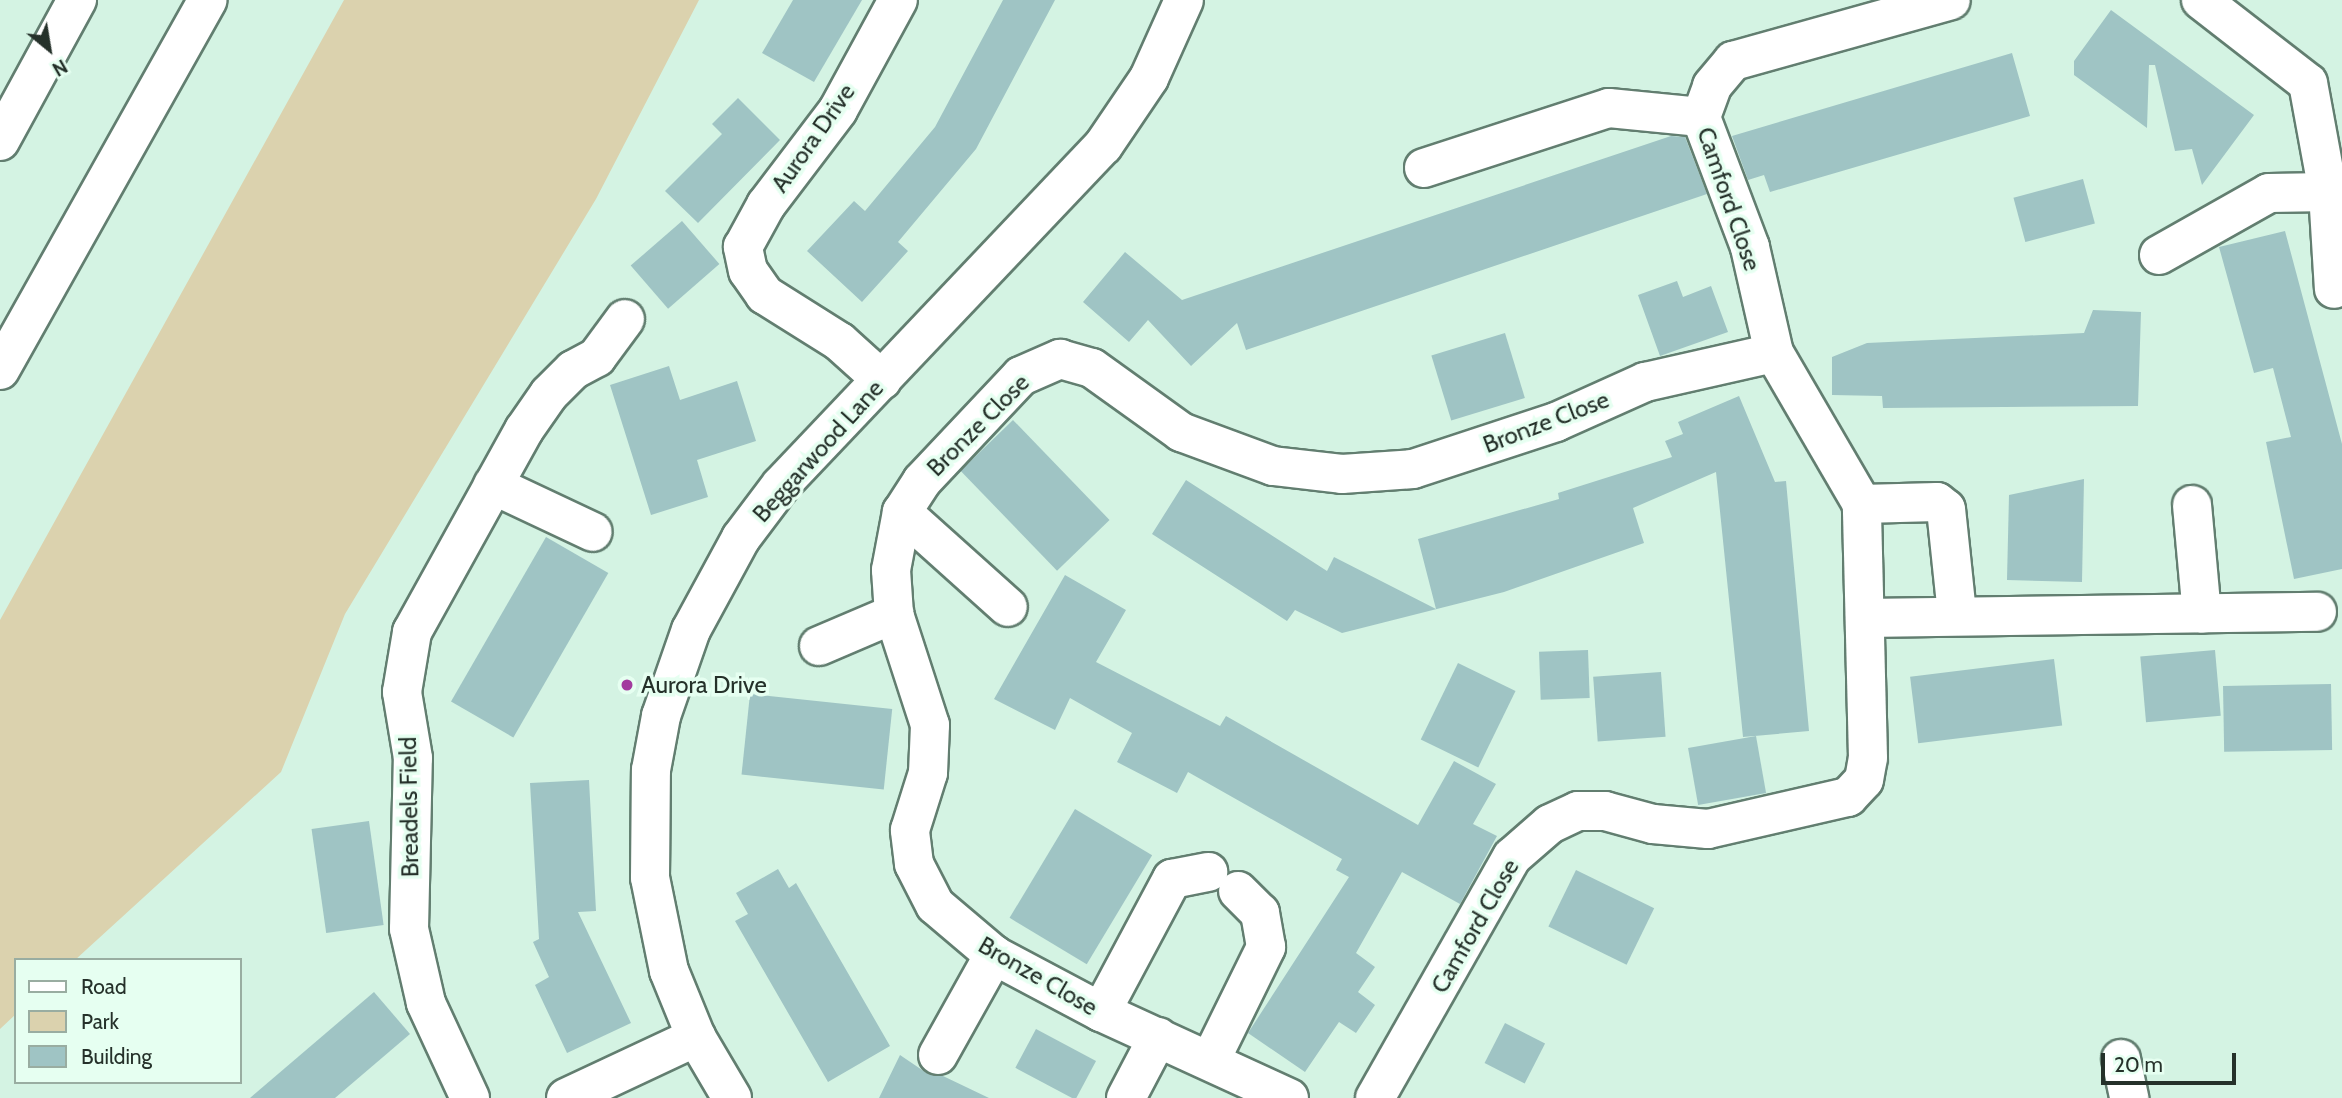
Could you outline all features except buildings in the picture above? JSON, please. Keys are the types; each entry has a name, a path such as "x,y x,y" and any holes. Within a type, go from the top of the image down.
{"main road":[{"path":"0,141 77,0"},
{"path":"0,370 208,0"},
{"name":"Aurora Drive","path":"882,380 840,342 765,295 748,271 743,247 766,205 838,110 898,0"},
{"name":"Beggarwood Lane","path":"732,1098 696,1037 669,971 650,878 651,771 661,716 691,630 741,538 781,485 1104,146 1149,78 1184,0"},
{"name":"Camford Close","path":"1375,1098 1512,857 1550,824 1578,811 1605,811 1653,824 1709,829 1848,797 1864,780 1868,758 1862,504 1774,353 1750,247 1701,117 1712,86 1732,61 1951,0"},
{"path":"2201,0 2308,83 2328,192 2334,289"},
{"path":"1424,168 1609,108 1701,117"},
{"path":"2159,255 2269,193 2328,192"},
{"name":"Breadels Field","path":"470,1098 426,1003 410,929 413,758 402,692 412,632 524,430 549,394 573,370 597,357 625,319"},
{"name":"Bronze Close","path":"1158,1037 1101,1012 994,955 935,905 914,864 911,830 928,774 930,725 894,614 891,570 902,512 922,481 1021,376 1060,359 1092,368 1181,432 1273,466 1342,474 1413,469 1556,422 1645,382 1774,353"},
{"path":"493,485 593,532"},
{"path":"1862,504 1937,502 1946,509 1952,522 1957,614"},
{"path":"2192,505 2202,614"},
{"path":"902,512 1008,607"},
{"path":"1865,618 1957,614 2317,612"},
{"path":"819,646 894,614"},
{"path":"1101,1012 1172,879 1223,881 1260,913 1266,947 1211,1059"},
{"path":"938,1055 994,955"},
{"path":"566,1098 696,1037"},
{"path":"1126,1098 1158,1037 1211,1059 1289,1098"},
{"path":"2121,1059 2129,1098"}],"green space":[{"path":"344,0 699,0 596,199 345,614 281,772 77,958 14,958 14,1016 0,1029 0,620"}],"place":[{"name":"Aurora Drive","path":"627,685"}]}
